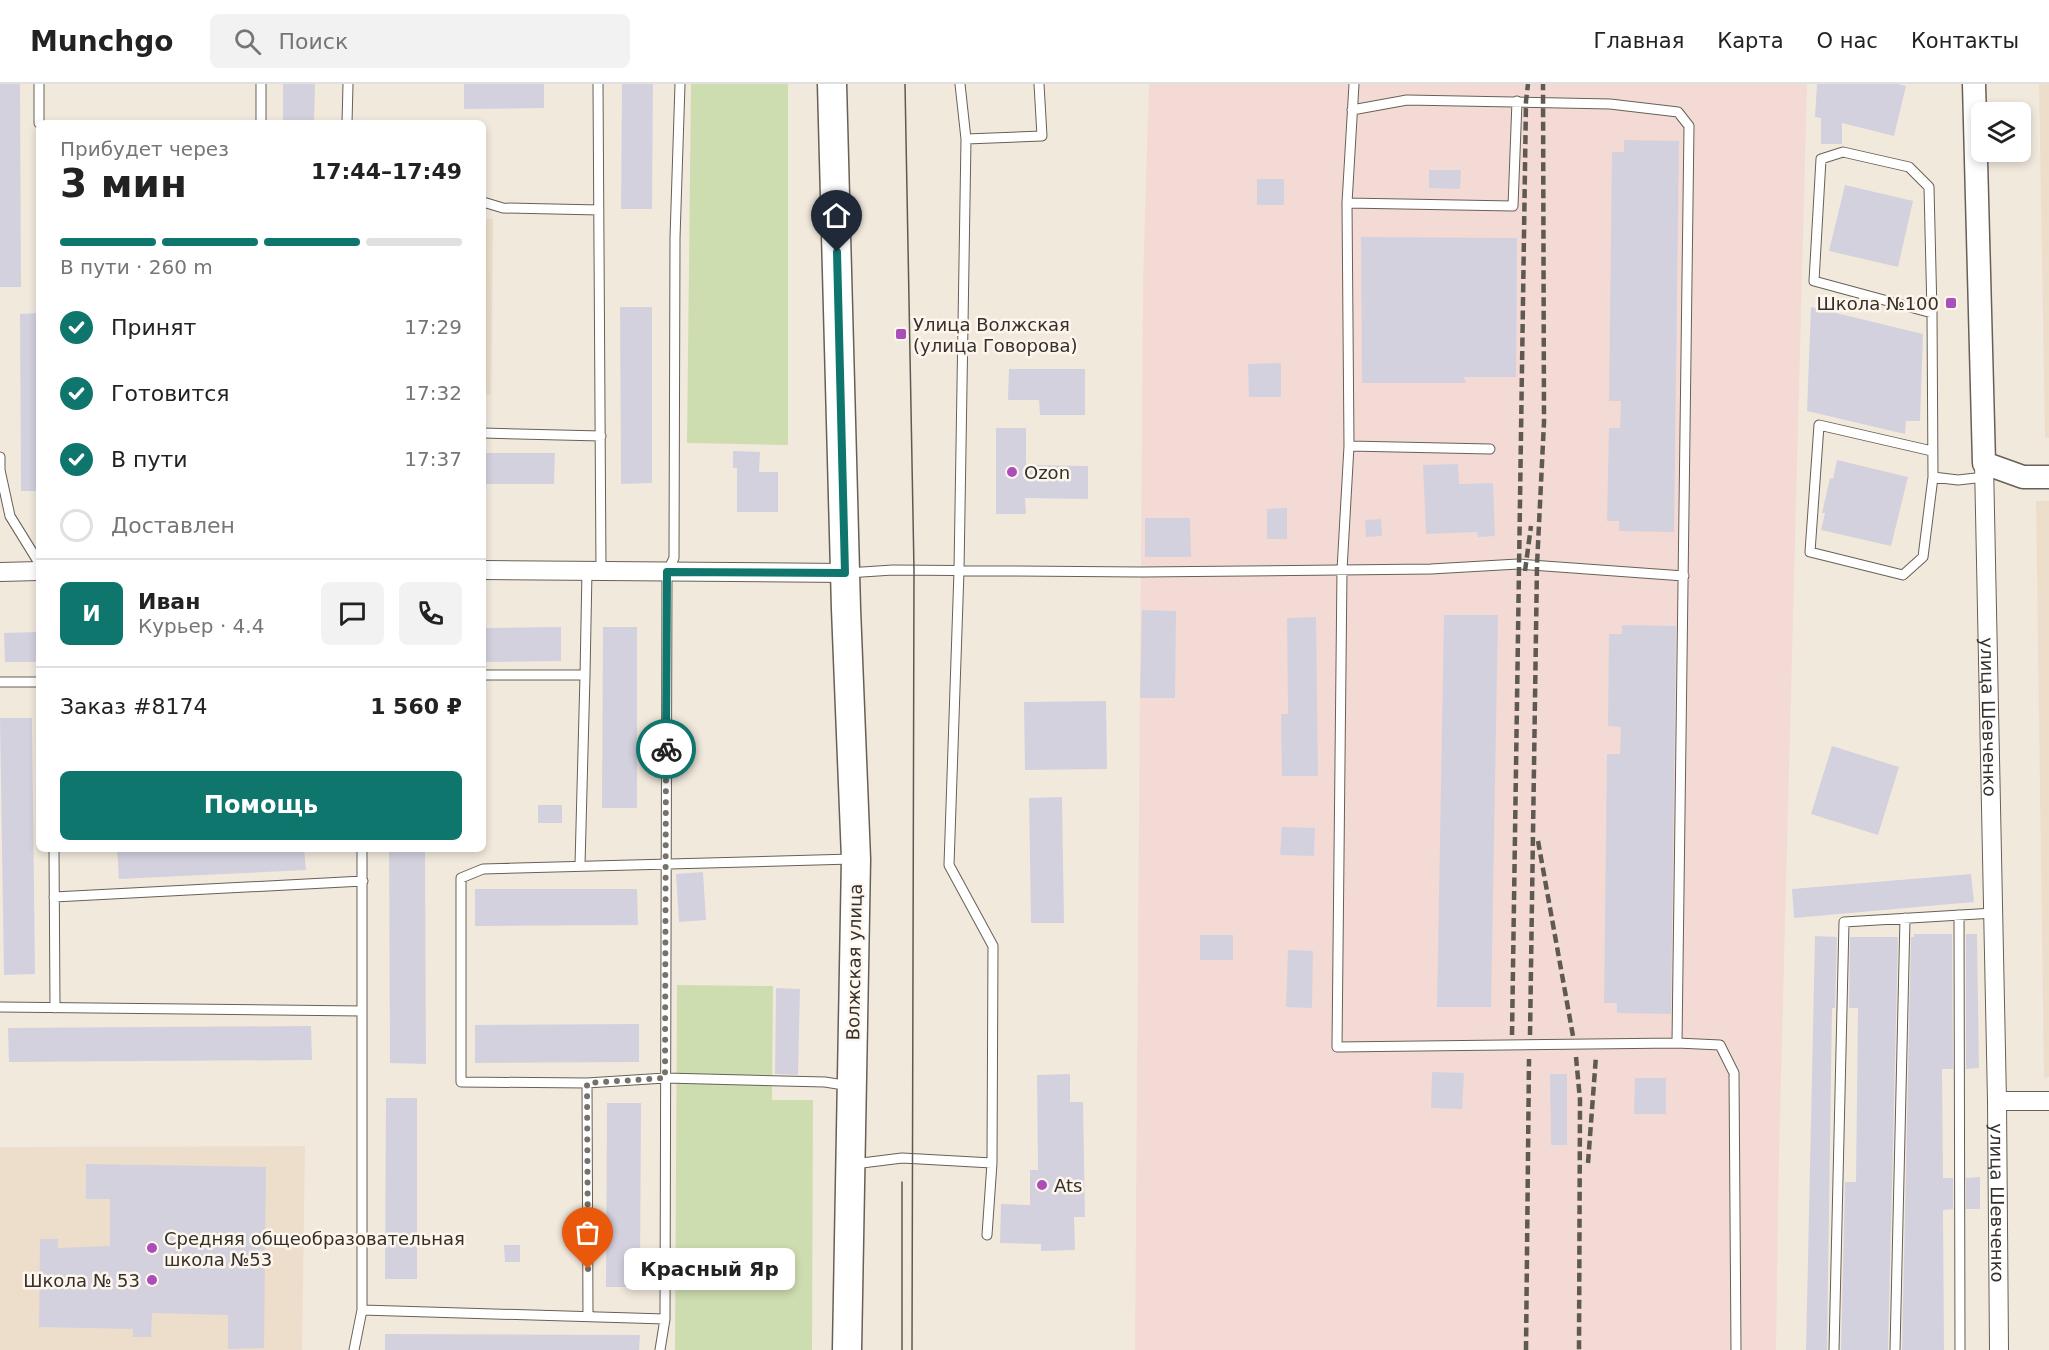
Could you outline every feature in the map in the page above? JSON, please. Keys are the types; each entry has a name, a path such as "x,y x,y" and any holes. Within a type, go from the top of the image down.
{"main road":[{"name":"Волжская улица","path":"832,84 845,573 856,859 847,1350"}],"street":[{"name":"улица Шевченко","path":"1974,84 1994,913 1999,1350"},
{"path":"1984,470 2023,477 2049,477"},
{"path":"486,570 845,573"},
{"path":"0,572 36,571"},
{"path":"1997,1101 2049,1101"}],"lane":[{"path":"39,84 39,120"},
{"path":"261,84 261,120"},
{"path":"347,120 348,84"},
{"path":"580,865 585,675 594,571 601,436 598,84"},
{"path":"660,1350 665,1320 667,572 674,558 675,238 680,84"},
{"path":"960,84 966,139 959,571 949,865 993,946 992,1163 987,1234"},
{"path":"966,139 1042,136 1038,84"},
{"path":"1354,84 1347,203 1349,446 1342,570 1337,1047 1677,1043 1720,1045 1734,1073 1736,1350"},
{"path":"1352,110 1407,100 1610,104 1678,112 1689,126 1677,1043"},
{"path":"1347,203 1513,206 1517,101"},
{"path":"1932,313 1814,281 1821,159 1843,152 1909,167 1929,188 1932,313 1933,477 1923,557 1903,575 1810,552 1819,425 1932,451"},
{"path":"486,203 503,208 599,210"},
{"path":"486,433 601,436"},
{"path":"1349,446 1490,449"},
{"path":"0,457 0,470 10,516 36,558"},
{"path":"1933,477 1958,480 1984,470"},
{"path":"845,573 893,570 1142,572 1431,569 1518,564 1684,576"},
{"path":"486,675 585,675"},
{"path":"0,682 36,682"},
{"path":"54,852 55,1008"},
{"path":"354,1350 362,1310 362,852"},
{"path":"852,1087 825,1082 665,1078 587,1083 461,1082 461,878 483,868 856,859"},
{"path":"54,897 363,881"},
{"path":"1834,1350 1844,922 1994,913"},
{"path":"1959,915 1960,1350"},
{"path":"1895,1350 1905,918"},
{"path":"0,1007 362,1011"},
{"path":"587,1083 588,1316"},
{"path":"852,1164 902,1158 992,1163"},
{"path":"362,1310 665,1320"}],"shaded area":[{"path":"1149,84 1807,84 1776,1350 1135,1350 1143,281"},
{"path":"2039,84 2049,84 2049,438 2045,438"},
{"path":"486,219 493,219 491,395 486,395"},
{"path":"2036,501 2049,501 2049,1077 2044,1078"},
{"name":"Средняя общеобразовательная школа №53","path":"305,1146 302,1350 0,1350 0,1147"}],"green space":[{"path":"691,84 788,84 788,445 687,443"},
{"path":"677,985 773,986 772,1100 813,1100 812,1350 675,1350"}],"building":[{"path":"0,84 20,84 21,287 0,287"},
{"path":"283,84 315,84 314,120 283,120"},
{"path":"464,84 544,84 544,108 464,109"},
{"path":"622,84 653,84 652,209 621,209"},
{"path":"1817,84 1898,84 1906,86 1894,136 1842,123 1842,144 1821,144 1821,118 1815,117"},
{"path":"1624,140 1679,141 1674,532 1619,531 1619,521 1607,521 1609,428 1620,428 1621,401 1609,401 1612,152 1624,152"},
{"path":"1429,170 1461,170 1460,189 1429,188"},
{"path":"1257,179 1284,179 1284,205 1257,205"},
{"path":"1845,185 1913,201 1898,267 1829,251"},
{"path":"1361,237 1517,238 1516,377 1464,377 1466,383 1362,383"},
{"path":"620,307 652,307 652,483 621,484"},
{"path":"1811,307 1923,334 1920,421 1906,421 1905,434 1807,411"},
{"path":"36,313 36,491 21,491 20,314"},
{"path":"1281,363 1281,397 1249,397 1248,364"},
{"path":"1009,369 1085,369 1085,415 1040,415 1039,400 1008,400"},
{"path":"996,428 1026,428 1026,465 1088,466 1088,499 1025,498 1026,514 996,514"},
{"path":"733,451 760,452 759,472 778,472 778,512 737,512 737,468 733,468"},
{"path":"486,453 555,453 554,484 486,484"},
{"path":"1837,460 1908,477 1891,546 1821,530 1825,513 1822,513 1830,478 1833,479"},
{"path":"1458,464 1459,484 1493,483 1495,536 1478,537 1477,532 1426,534 1423,465"},
{"path":"1287,508 1287,539 1267,539 1267,509"},
{"path":"1145,518 1190,518 1191,557 1145,557"},
{"path":"1381,519 1382,536 1366,537 1365,520"},
{"path":"1142,610 1176,611 1175,698 1140,698"},
{"path":"1444,615 1498,615 1491,1007 1437,1007"},
{"path":"1316,617 1318,776 1282,776 1281,714 1288,714 1287,618"},
{"path":"1622,625 1676,626 1671,1014 1617,1013 1617,1003 1604,1003 1607,754 1620,754 1621,727 1608,726 1609,634 1622,634"},
{"path":"561,627 561,661 486,662 486,628"},
{"path":"603,627 637,627 637,808 602,808"},
{"path":"36,632 36,662 5,662 4,633"},
{"path":"1106,701 1107,769 1025,770 1024,702"},
{"path":"0,718 32,718 35,974 4,975"},
{"path":"1832,746 1899,767 1878,835 1811,814"},
{"path":"1062,797 1064,923 1031,923 1029,798"},
{"path":"538,805 562,805 562,823 538,823"},
{"path":"1282,827 1315,828 1314,856 1280,855"},
{"path":"117,852 304,852 306,870 119,879"},
{"path":"389,852 425,852 426,1064 390,1063"},
{"path":"703,872 706,920 679,922 676,874"},
{"path":"1971,874 1974,902 1794,918 1792,889"},
{"path":"475,889 637,889 638,925 475,926"},
{"path":"1914,934 1952,934 1953,1069 1942,1069 1943,1178 1953,1178 1953,1209 1943,1210 1944,1350 1902,1350 1911,937 1914,937"},
{"path":"1966,934 1977,934 1979,1068 1966,1069"},
{"path":"1200,935 1233,935 1233,960 1200,960"},
{"path":"1815,936 1837,937 1835,1008 1832,1008 1827,1350 1806,1350"},
{"path":"1850,937 1898,937 1888,1350 1841,1350 1845,1182 1856,1182 1858,1008 1849,1008"},
{"path":"1288,950 1313,951 1312,1008 1286,1007"},
{"path":"776,988 800,989 798,1075 775,1074"},
{"path":"639,1024 639,1062 475,1063 475,1025"},
{"path":"311,1026 312,1060 9,1062 8,1028"},
{"path":"1432,1072 1464,1073 1462,1109 1431,1108"},
{"path":"1070,1074 1070,1102 1083,1102 1085,1217 1074,1217 1075,1250 1041,1251 1041,1244 1000,1243 1001,1204 1030,1205 1030,1170 1038,1170 1037,1075"},
{"path":"1550,1074 1567,1074 1567,1145 1551,1145"},
{"path":"1635,1078 1666,1078 1666,1114 1634,1114"},
{"path":"386,1098 417,1098 417,1279 385,1279"},
{"path":"607,1103 641,1103 640,1287 606,1287"},
{"name":"Школа № 53","path":"86,1164 266,1167 264,1348 228,1349 228,1315 152,1313 151,1337 133,1337 133,1329 39,1327 40,1239 58,1239 58,1248 110,1246 110,1199 86,1199"},
{"path":"1980,1177 1980,1209 1966,1209 1966,1178"},
{"path":"504,1245 520,1245 520,1262 505,1262"},
{"path":"385,1334 640,1335 639,1350 385,1350"}],"tram line":[{"path":"905,84 914,570 912,1350"},
{"path":"902,1182 902,1350"}],"railway":[{"path":"1512,1035 1528,84"},
{"path":"1530,1035 1537,565 1544,422 1543,84"},
{"path":"1525,571 1531,526"},
{"path":"1538,841 1573,1036"},
{"path":"1588,1163 1596,1056"},
{"path":"1576,1057 1580,1100 1579,1350"},
{"path":"1526,1350 1529,1059"}],"way so far":[{"path":"588,1269 587,1083 665,1078 666,749"}],"place":[{"name":"Школа №100","path":"1951,303"},
{"name":"Улица Волжская (улица Говорова)","path":"901,334"},
{"name":"Ozon","path":"1012,472"},
{"name":"Ats","path":"1042,1185"},
{"name":"Средняя общеобразовательная школа №53","path":"152,1248"},
{"name":"Красный Яр","path":"588,1269"},
{"name":"Школа № 53","path":"152,1280"}],"route":[{"path":"666,749 667,572 845,573 837,252"}]}
